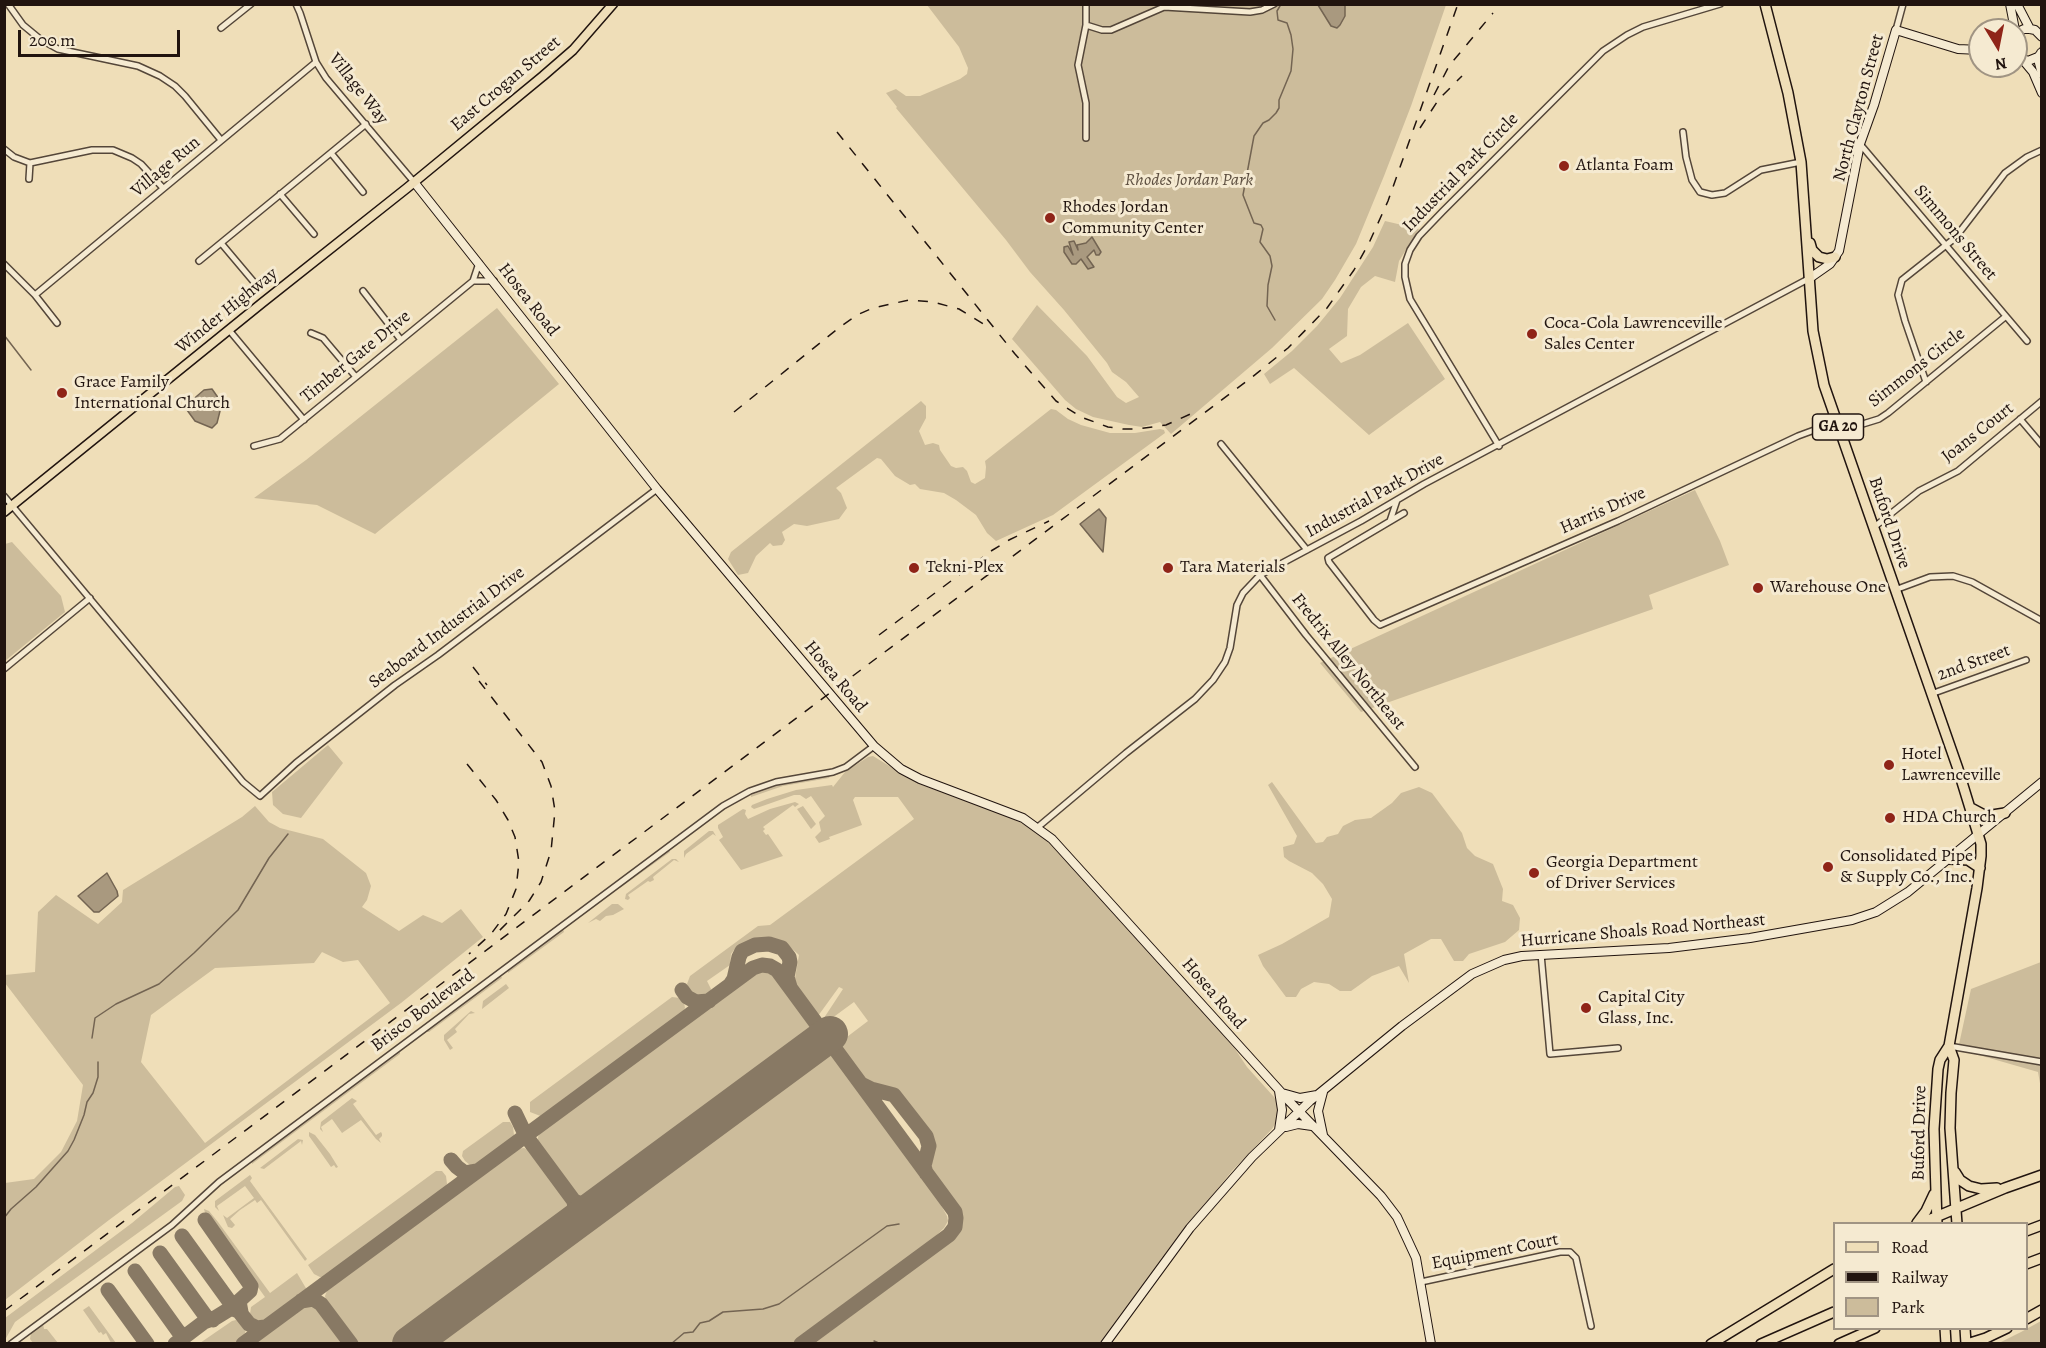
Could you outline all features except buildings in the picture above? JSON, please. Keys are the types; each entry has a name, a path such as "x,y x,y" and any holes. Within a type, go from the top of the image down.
{"highway":[{"name":"Buford Drive","path":"1765,4 1788,93 1801,162 1813,331 1824,385 1979,835 1980,868 1949,1046 1940,1060 1935,1099 1937,1220"},
{"path":"1807,234 1812,250 1818,256 1827,259 1834,257"},
{"path":"1971,808 1986,816 2005,813"},
{"path":"1949,859 1968,860 1980,868"},
{"name":"Buford Drive","path":"1949,1046 1954,1060 1950,1128 1957,1222"},
{"path":"1953,1170 1960,1180 1969,1186 1981,1189 2005,1188"},
{"path":"1937,1220 1956,1208 2042,1175"},
{"path":"1919,1222 1935,1188"},
{"path":"1711,1344 1833,1270"},
{"path":"2028,1318 2042,1310"},
{"path":"1761,1344 1833,1312"},
{"path":"1839,1344 1873,1330"},
{"path":"1966,1344 1984,1341 2005,1330"}],"main road":[{"name":"East Crogan Street","path":"414,182 573,50 613,4"},
{"name":"Winder Highway","path":"4,512 414,182"}],"street":[{"path":"8,4 23,25 40,39 58,49 138,66 160,76 186,96 221,140"},
{"path":"221,28 250,4"},
{"name":"Village Way","path":"296,4 316,62 326,78 414,182"},
{"path":"1086,4 1086,25 1078,65 1086,103 1086,138"},
{"path":"1086,25 1111,30 1164,7 1250,12 1275,4"},
{"name":"Industrial Park Circle","path":"1499,446 1410,299 1405,277 1410,250 1419,236 1443,211 1603,51 1643,27 1720,4"},
{"name":"North Clayton Street","path":"1810,278 1830,264 1839,251 1860,144 1874,105 1903,4"},
{"path":"2017,4 2042,37"},
{"path":"1896,30 1958,49 1968,49"},
{"path":"2028,59 2033,60 2041,52"},
{"path":"2041,52 2039,63 2042,74"},
{"name":"Village Run","path":"35,295 316,62"},
{"path":"2028,67 2033,72 2042,93"},
{"path":"199,261 366,124"},
{"path":"1683,132 1692,180 1700,192 1712,195 1725,193 1761,170 1801,162"},
{"name":"Simmons Street","path":"1860,144 2027,341"},
{"path":"4,149 14,157 30,163 92,150 113,150 141,164 163,188"},
{"path":"1926,382 1898,294 1902,280 1954,238 2006,173 2027,157 2042,150"},
{"path":"331,153 363,192"},
{"path":"29,179 30,163"},
{"name":"Hosea Road","path":"414,182 657,489 874,746 901,769 920,779 1007,811 1038,827 1052,839 1299,1112 1381,1196 1397,1217 1416,1258 1431,1344"},
{"path":"280,194 314,234"},
{"path":"221,243 253,282"},
{"path":"479,262 473,281 494,281"},
{"path":"4,264 35,295 57,323"},
{"name":"Industrial Park Drive","path":"1038,827 1126,753 1196,699 1213,680 1225,662 1230,648 1237,605 1243,593 1260,575 1810,278"},
{"name":"Timber Gate Drive","path":"254,446 280,439 473,281"},
{"path":"363,291 401,340"},
{"name":"Simmons Circle","path":"1838,426 1879,419 2005,317"},
{"path":"229,330 304,420"},
{"path":"311,333 323,338 356,377"},
{"name":"Joans Court","path":"1873,528 1919,491 1958,471 2042,401"},
{"path":"2020,419 2042,445"},
{"name":"Harris Drive","path":"1390,521 1328,558 1380,625 1618,521 1798,436 1838,426"},
{"path":"1221,444 1307,550"},
{"name":"Seaboard Industrial Drive","path":"90,598 243,782 260,796 296,763 395,685 657,489"},
{"path":"4,496 90,598 4,669"},
{"path":"1390,521 1397,500"},
{"path":"1390,521 1404,513"},
{"name":"Fredrix Alley Northeast","path":"1260,575 1306,635 1415,767"},
{"path":"1895,590 1930,577 1953,576 1972,582 2042,621"},
{"name":"2nd Street","path":"1931,694 2026,660"},
{"name":"Brisco Boulevard","path":"11,1344 182,1217 228,1175 723,806 750,791 776,782 846,767 874,746"},
{"name":"Hurricane Shoals Road Northeast","path":"1105,1344 1203,1212 1252,1157 1321,1093 1402,1026 1472,974 1504,960 1541,954 1649,950 1804,930 1852,920 1876,912 1908,892 2042,782"},
{"path":"1541,954 1550,1054 1618,1048"},
{"path":"1949,1046 2042,1062"},
{"path":"1314,1126 1298,1124 1280,1129 1282,1110 1280,1091 1300,1098 1321,1093 1318,1111 1323,1137"},
{"name":"Equipment Court","path":"1421,1282 1560,1252 1570,1252 1576,1258 1591,1326"}],"green space":[{"name":"Rhodes Jordan Park","path":"927,5 1446,5 1384,176 1356,244 1335,280 1322,299 1272,348 1171,434 1160,422 1142,427 1129,425 1093,417 1076,409 1065,400 1012,339 1037,305 1087,356 1117,397 1126,403 1139,397 1126,382 1112,372 886,93 896,89 906,96 920,96 967,74 968,68 959,47"},
{"path":"1385,221 1419,229 1399,261 1395,282 1375,276 1361,287 1348,309 1347,336 1329,349 1341,363 1360,355 1408,323 1445,379 1369,435 1294,368 1270,384 1264,374 1317,326 1340,298 1373,247"},
{"path":"497,308 559,384 375,534 317,505 254,498 306,460"},
{"path":"921,401 926,406 926,418 919,431 925,445 933,443 939,445 951,466 963,467 971,482 975,484 985,478 985,461 1051,409 1081,425 1110,433 1135,433 1160,429 1165,433 1053,515 996,541 987,533 976,515 956,500 944,493 920,489 915,484 910,485 895,476 881,459 877,458 836,488 841,493 847,508 839,519 807,526 794,524 782,532 785,540 782,545 773,546 770,543 756,556 748,573 738,575 728,559 731,552"},
{"path":"1695,490 1729,565 1649,595 1653,609 1361,712 1320,663"},
{"path":"12,542 61,596 65,612 5,661 5,544"},
{"path":"328,745 343,763 301,818 283,814 273,805 272,792"},
{"path":"873,756 917,783 1011,818 1029,827 1048,842 1182,986 1279,1106 1279,1117 1272,1129 1232,1171 1185,1229 1101,1343 810,1343 954,1238 961,1227 960,1212 931,1170 934,1140 897,1089 867,1084 839,1046 839,1043 868,1021 854,1002 824,1024 822,1021 843,989 839,987 818,1016 794,984 799,955 787,944 770,938 753,940 734,950 731,954 730,965 707,981 711,989 710,995 705,998 693,997 687,984 690,976 758,926 770,925 914,819 898,797 855,797 853,800 862,825 819,843 815,837 821,831 819,822 825,816 811,796 806,799 800,795 794,795 754,809 751,807 767,799 796,790 832,785 833,787 845,772"},
{"path":"830,776 783,786 751,797 751,795 785,783"},
{"path":"1272,782 1316,843 1338,834 1343,826 1355,820 1371,818 1392,803 1401,793 1419,787 1432,793 1462,833 1467,848 1475,856 1493,864 1503,889 1502,901 1513,905 1520,918 1519,930 1505,942 1469,954 1463,961 1454,961 1441,939 1431,939 1404,954 1409,983 1399,966 1372,976 1351,991 1340,991 1329,984 1314,982 1301,989 1296,997 1286,997 1263,966 1258,955 1329,917 1332,899 1323,884 1312,873 1284,857 1283,847 1294,844 1297,836 1268,785"},
{"path":"795,802 799,804 795,807 793,805 763,827 765,829 763,831 766,835 768,834 783,856 741,870 719,840 723,837 718,825 743,809 746,810 745,814 748,819 770,809"},
{"path":"255,806 269,822 280,828 323,839 366,873 371,886 367,900 362,907 399,931 423,915 442,923 461,909 483,937 401,1003 5,1300 5,1183 34,1179 61,1152 77,1121 83,1085 5,983 5,975 35,972 38,912 56,895 98,924 122,902 123,890 242,817","holes":["322,952 343,962 358,960 390,1003 205,1143 141,1062 151,1015 215,968 314,963"]},
{"path":"803,806 816,824 811,829 797,809"},
{"path":"709,831 713,831 716,836 713,834 686,854 684,858 684,851"},
{"path":"669,850 670,852 620,888 620,887"},
{"path":"672,859 679,862 674,860 653,877 654,880 648,881 628,895 630,898 628,900 625,899 626,894"},
{"path":"612,904 618,904 624,909 600,921 596,919 588,923"},
{"path":"563,929 564,932 508,973 508,971"},
{"path":"2041,962 2041,1089 2038,1072 1958,1049 1971,989"},
{"path":"761,970 770,970 775,975 809,1021 811,1027 809,1035 590,1196 582,1198 575,1194 538,1143 541,1131"},
{"path":"501,976 502,978 426,1032"},
{"path":"506,984 509,988 482,1009 483,1001"},
{"path":"672,997 680,998 684,1002 685,1008 682,1014 543,1117 530,1112 530,1102"},
{"path":"471,1011 475,1013 469,1014 455,1029 457,1032 447,1040 453,1048 450,1050 444,1040 444,1035"},
{"path":"400,1051 400,1054 252,1164 252,1162"},
{"path":"832,1055 840,1062 927,1180 948,1221 944,1228 917,1254 795,1343 431,1343 821,1057"},
{"path":"352,1098 357,1101 353,1104 376,1135 381,1132 382,1136 379,1139 381,1143 361,1120 342,1133 332,1119 321,1127 323,1132 320,1129 321,1122"},
{"path":"503,1122 510,1122 513,1127 512,1139 479,1164 470,1165 465,1161 462,1156 463,1151"},
{"path":"309,1132 315,1135 338,1167 334,1165 331,1167 309,1136"},
{"path":"298,1139 303,1140 302,1145 301,1141 264,1169 260,1168"},
{"path":"524,1148 531,1151 567,1199 568,1206 565,1214 390,1343 358,1343 326,1300 328,1288 516,1149"},
{"path":"436,1171 442,1171 446,1176 447,1184 444,1189 325,1277 314,1274 308,1265"},
{"path":"250,1175 252,1178 250,1181 307,1259 305,1261 261,1200 257,1203 255,1200 240,1210 230,1219 235,1225 232,1228 228,1227 223,1215 227,1218 254,1198 245,1186 217,1206 219,1211 215,1207 215,1201"},
{"path":"179,1186 185,1195 182,1201 15,1322 5,1340 5,1318"},
{"path":"204,1209 209,1211 218,1222 270,1293 297,1273 307,1290 265,1321 259,1323 253,1320 250,1314 251,1307 265,1297"},
{"path":"309,1305 319,1309 345,1343 252,1343 303,1306"},
{"path":"89,1306 116,1343 111,1343 106,1333 103,1335 99,1333 83,1310"},
{"path":"236,1320 246,1329 244,1336 235,1343 200,1343 232,1321"},
{"path":"2041,1321 2041,1343 1999,1343 2028,1330"},
{"path":"43,1324 44,1329 47,1329 58,1343 33,1343 30,1339 31,1333"}],"shaded area":[{"path":"1318,5 1345,5 1345,16 1337,28 1331,26"},
{"path":"1092,237 1101,252 1096,255 1094,250 1087,257 1094,267 1088,269 1081,259 1076,264 1072,264 1064,252 1064,247 1068,246 1073,255 1069,242 1074,241 1078,250 1077,245 1086,243"},
{"path":"212,389 221,407 217,423 212,428 195,421 187,410 189,403 204,390"},
{"path":"1099,509 1106,518 1103,552 1080,524"},
{"path":"107,873 118,896 99,912 94,912 78,896"}],"waterway":[{"path":"1275,320 1267,306 1272,266 1270,256 1260,242 1263,229 1261,225 1254,223 1243,195 1254,136 1263,123 1269,120 1279,108 1279,100 1291,71 1293,49 1291,35 1287,23 1278,20 1277,11 1280,6"},
{"path":"4,335 31,370"},
{"path":"92,1038 95,1018 116,1004 159,984 238,910 269,858 288,834"},
{"path":"4,1218 68,1151 84,1115 87,1102 93,1093 98,1077 98,1062"},
{"path":"671,1344 684,1333 693,1332 700,1323 709,1321 723,1312 763,1309 779,1304 887,1226 899,1224"},
{"path":"874,1341 881,1344"}],"taxiway":[{"path":"730,985 742,951 755,945 769,944 782,948 789,957 787,977 790,987"},
{"path":"243,1344 753,968 762,965 777,970 955,1212 956,1218 955,1227 949,1235 801,1344"},
{"path":"682,990 687,997 696,1002 709,1001"},
{"path":"861,1084 894,1095 926,1136 929,1146 924,1166 926,1173"},
{"path":"515,1113 526,1136 574,1201 588,1207 600,1204"},
{"path":"451,1160 465,1173 477,1171"},
{"path":"568,1227 576,1216 574,1201"},
{"path":"205,1220 251,1286 250,1291 239,1301 241,1312"},
{"path":"182,1236 229,1301 249,1324 257,1328 265,1327"},
{"path":"160,1253 207,1318 213,1320"},
{"path":"135,1271 178,1331 182,1335 187,1335"},
{"path":"108,1290 147,1344"},
{"path":"301,1301 313,1299 321,1304 351,1344"},
{"path":"175,1344 204,1322 228,1310 241,1312"}],"runway":[{"path":"410,1344 830,1034"}],"railway":[{"path":"4,1311 1251,378 1288,348 1327,308 1354,270 1369,243 1388,201 1458,4"},
{"path":"1434,95 1449,66 1493,13"},
{"path":"1420,128 1439,99 1462,76"},
{"path":"837,132 1015,354 1056,401 1081,417 1108,427 1123,429 1166,425 1197,411"},
{"path":"734,412 840,327 857,315 873,308 909,300 933,302 959,309 990,328"},
{"path":"879,635 991,551 1049,521"},
{"path":"473,667 487,685"},
{"path":"479,681 542,762 551,786 555,811 551,851 541,882 529,901 497,933"},
{"path":"467,764 496,800 508,820 515,837 519,862 516,889 506,914 491,934 469,954"}],"place":[{"name":"Atlanta Foam","path":"1564,166"},
{"name":"Rhodes Jordan Community Center","path":"1050,218"},
{"name":"Coca-Cola Lawrenceville Sales Center","path":"1532,334"},
{"name":"Grace Family International Church","path":"62,393"},
{"name":"Tekni-Plex","path":"914,568"},
{"name":"Tara Materials","path":"1168,568"},
{"name":"Warehouse One","path":"1758,588"},
{"name":"Hotel Lawrenceville","path":"1889,765"},
{"name":"HDA Church","path":"1890,818"},
{"name":"Consolidated Pipe & Supply Co., Inc.","path":"1828,867"},
{"name":"Georgia Department of Driver Services","path":"1534,873"},
{"name":"Capital City Glass, Inc.","path":"1586,1008"}]}
